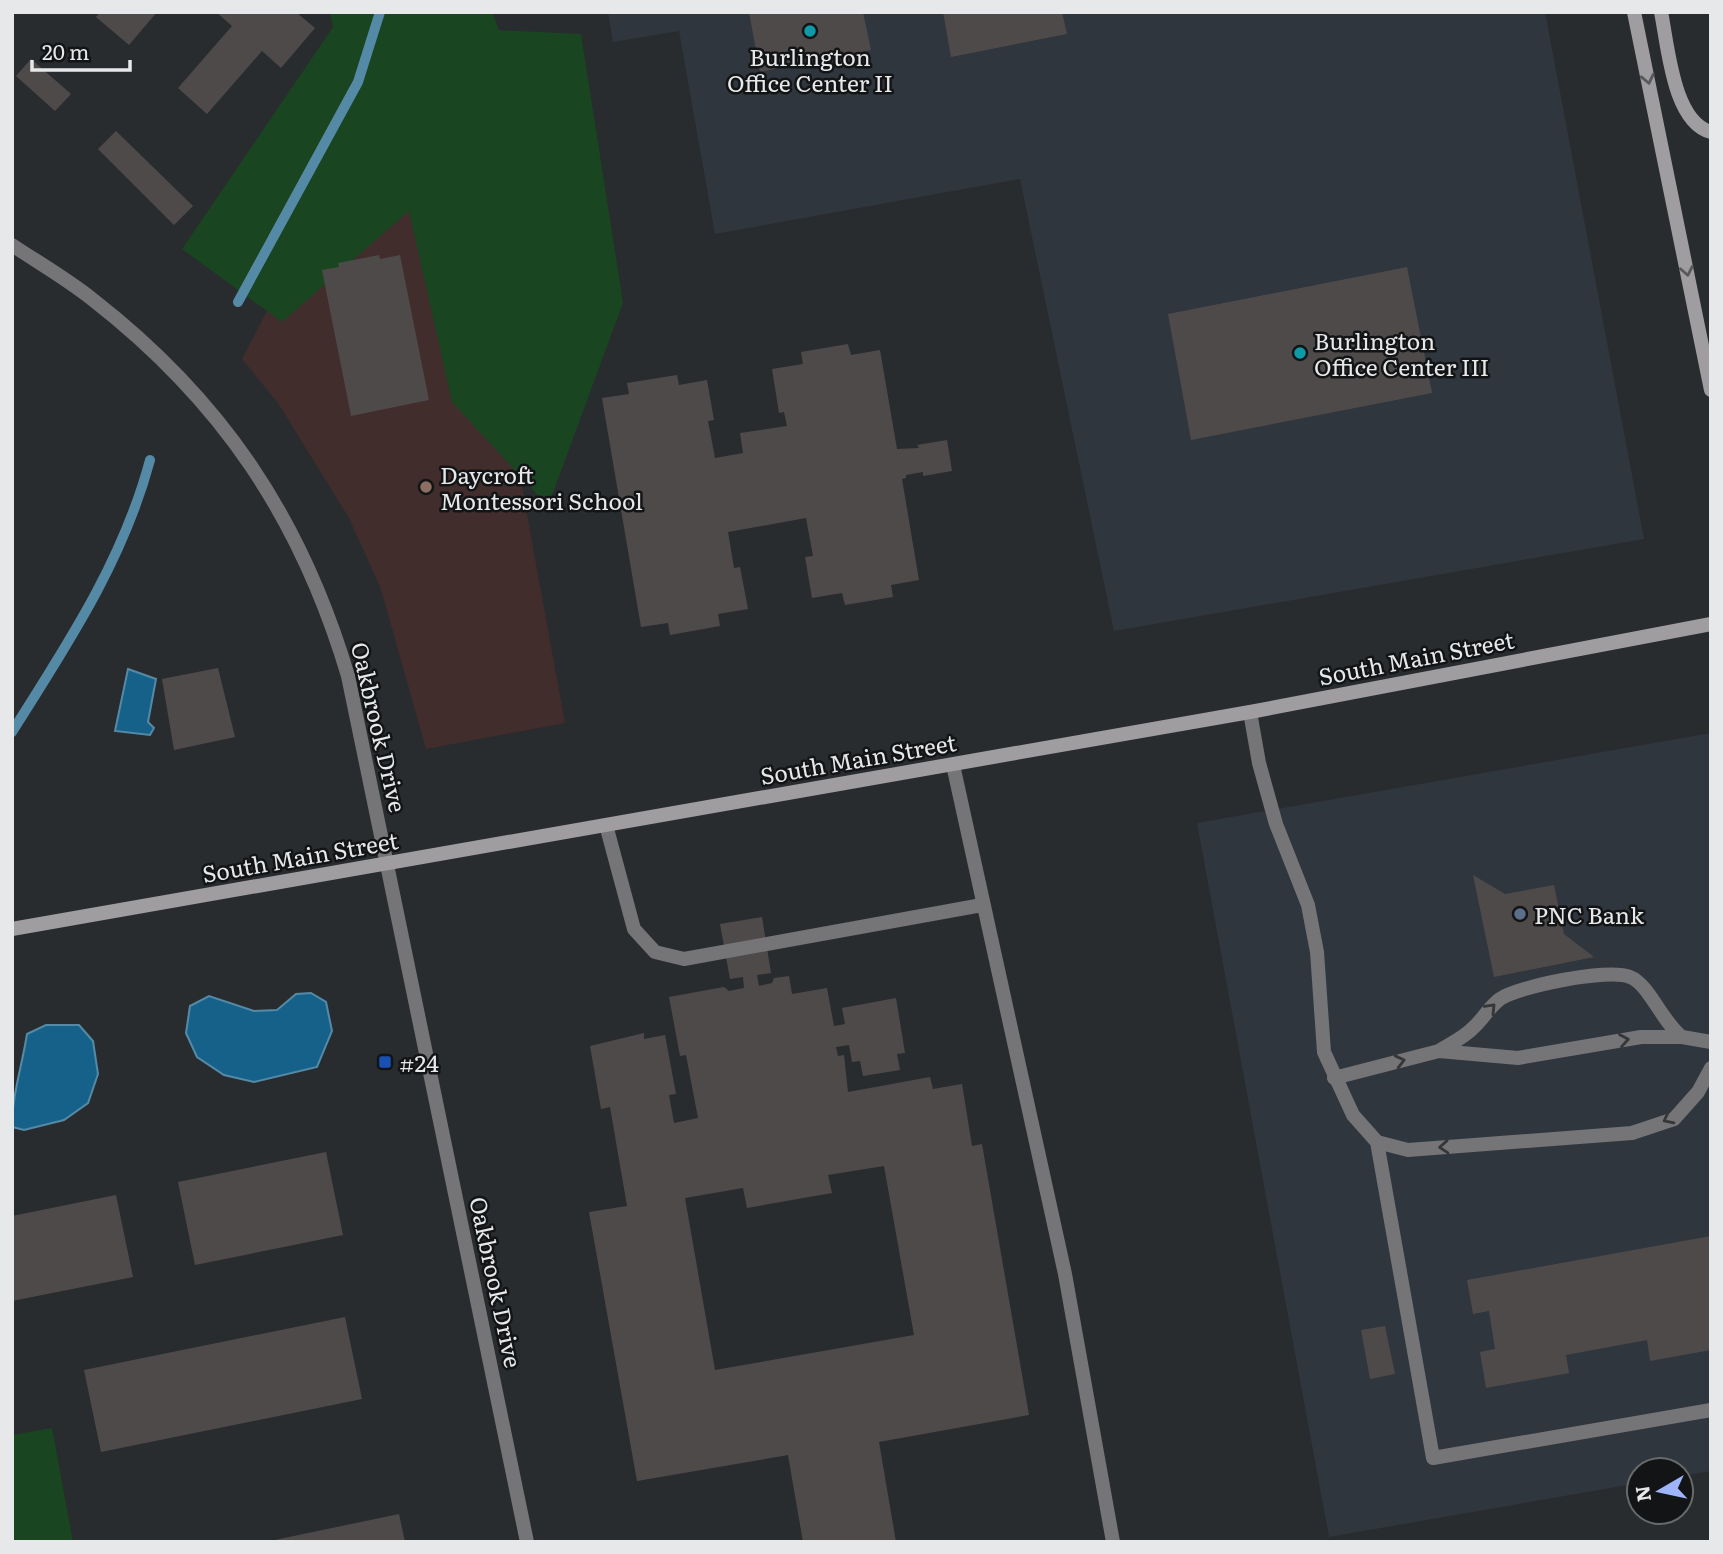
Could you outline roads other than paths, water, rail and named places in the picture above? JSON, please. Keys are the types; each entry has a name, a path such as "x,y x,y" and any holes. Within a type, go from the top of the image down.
{"street":[{"path":"1634,12 1711,390"},
{"path":"1661,12 1686,114 1698,128 1711,132"},
{"name":"Oakbrook Drive","path":"12,245 92,298 176,373 226,428 260,478 292,533 335,632 348,676 388,864 527,1542"},
{"name":"South Main Street","path":"12,929 1250,712 1711,624"},
{"path":"1250,712 1259,763 1276,824 1308,905 1317,952 1324,1052 1353,1115 1377,1142 1433,1458 1711,1410"},
{"path":"953,765 1065,1274 1113,1542"},
{"path":"606,825 634,929 655,952 684,959 982,905"},
{"path":"1334,1078 1439,1051 1474,1028 1502,998 1522,990 1606,974 1631,977 1647,991 1668,1026 1682,1037"},
{"path":"1439,1051 1518,1058 1641,1037 1682,1037 1711,1042"},
{"path":"1377,1142 1408,1150 1632,1133 1674,1119 1698,1091 1711,1068"}],"water":[{"path":"128,669 156,679 148,722 154,728 150,735 115,731"},
{"path":"311,993 326,1002 332,1031 317,1067 254,1082 224,1075 197,1057 186,1033 190,1006 209,996 254,1011 277,1010 296,994"},
{"path":"46,1025 79,1025 93,1041 98,1074 88,1103 64,1120 24,1130 12,1127 15,1092 27,1034"}],"waterway":[{"path":"238,302 358,82 380,12"},
{"path":"12,732 73,634 109,568 139,497 150,460"}],"place":[{"name":"Burlington Office Center II","path":"810,31"},
{"name":"Burlington Office Center III","path":"1300,353"},
{"name":"Daycroft Montessori School","path":"426,487"},
{"name":"PNC Bank","path":"1520,914"},
{"name":"#24","path":"385,1062"}]}
